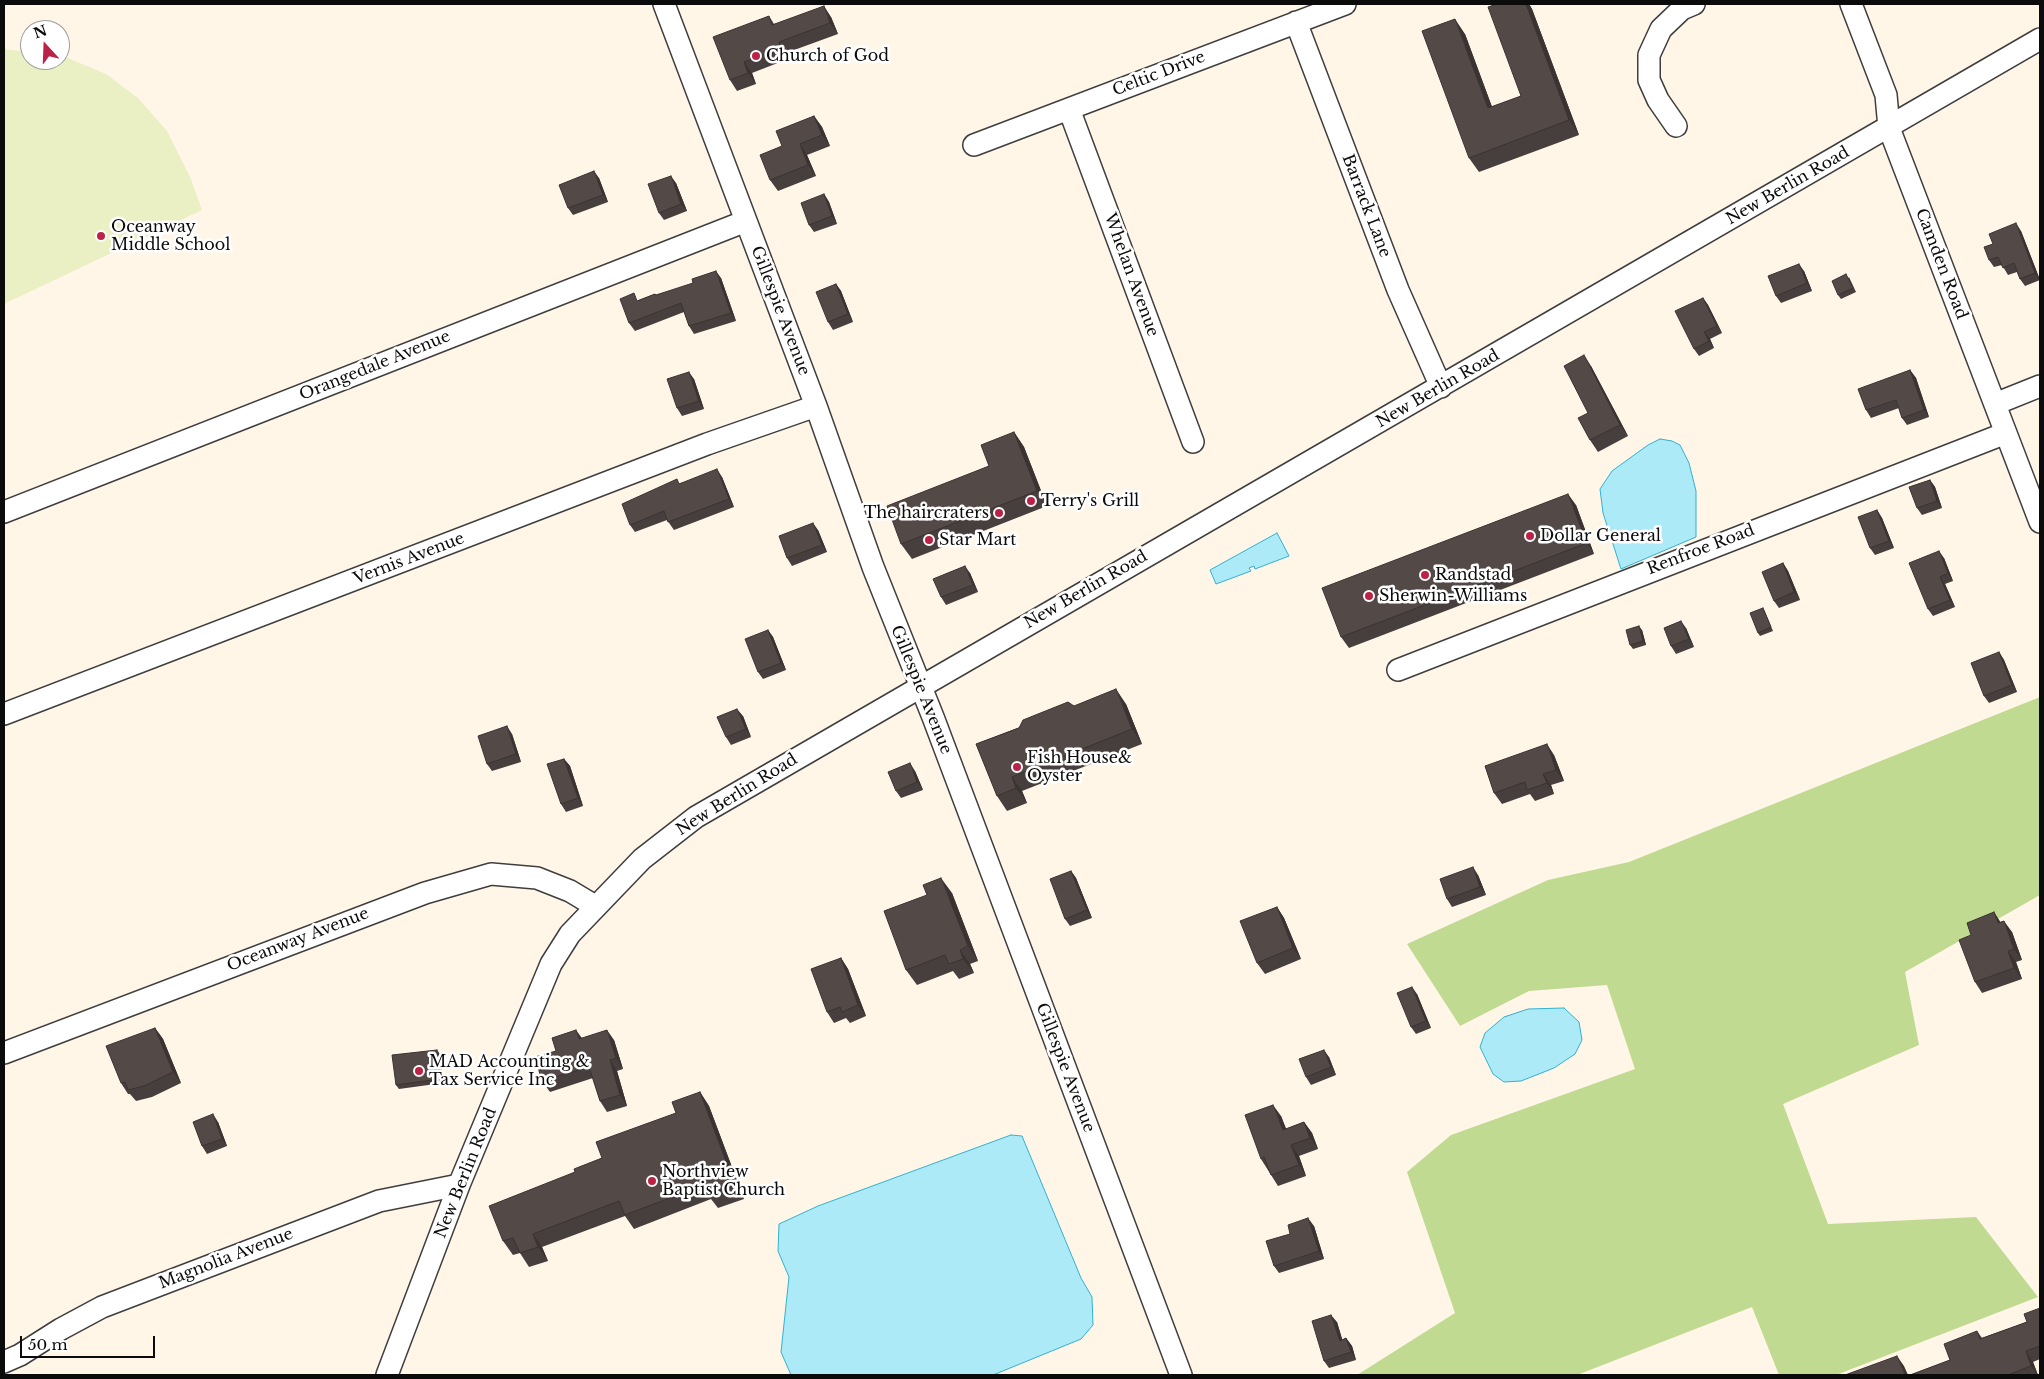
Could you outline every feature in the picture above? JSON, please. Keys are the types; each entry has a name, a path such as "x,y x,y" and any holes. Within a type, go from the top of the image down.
{"street":[{"name":"Gillespie Avenue","path":"664,4 816,406 876,574 921,686 1181,1375"},
{"name":"Celtic Drive","path":"974,145 1345,4"},
{"path":"1676,126 1658,100 1649,80 1649,55 1660,29 1682,8 1694,4"},
{"name":"Camden Road","path":"1852,4 1886,95 1889,128 2040,522"},
{"name":"Barrack Lane","path":"1296,22 1398,290 1441,388"},
{"name":"New Berlin Road","path":"387,1375 460,1185 551,964 570,934 642,859 696,817 1441,388 2040,39"},
{"name":"Whelan Avenue","path":"1069,109 1193,442"},
{"name":"Orangedale Avenue","path":"4,512 746,221"},
{"path":"1995,404 2040,386"},
{"name":"Vernis Avenue","path":"4,714 698,448 816,406"},
{"name":"Renfroe Road","path":"1398,670 2006,433"},
{"name":"Oceanway Avenue","path":"4,1053 425,893 491,874 537,878 570,891 595,906"},
{"name":"Magnolia Avenue","path":"4,1362 102,1307 378,1201 460,1185"}],"green space":[{"path":"4,49 20,51 20,70 70,70 70,59 106,74 138,98 167,131 191,179 202,210 4,304"},
{"path":"2040,697 2040,895 1905,972 1919,1045 1783,1104 1828,1224 1976,1217 2038,1297 1836,1375 1779,1375 1752,1307 1577,1375 1357,1375 1455,1313 1407,1172 1451,1135 1635,1069 1607,985 1529,991 1460,1026 1407,944 1548,880 1629,862"}],"water":[{"path":"1660,439 1672,441 1680,445 1689,463 1696,491 1696,537 1621,569 1603,513 1600,489 1612,471 1648,445"},
{"path":"1277,533 1289,556 1255,569 1254,566 1249,568 1251,571 1216,584 1210,570"},
{"path":"1564,1008 1579,1022 1582,1040 1575,1054 1554,1068 1521,1081 1504,1082 1493,1074 1480,1047 1485,1033 1504,1017 1528,1009"},
{"path":"1011,1135 1022,1136 1081,1278 1092,1297 1093,1325 1081,1339 993,1375 791,1375 781,1352 789,1277 778,1251 779,1224 818,1206"}],"building":[{"path":"1497,4 1526,4 1569,120 1469,158 1422,31 1455,19 1488,108 1521,96 1488,7"},
{"path":"824,6 830,23 779,42 781,48 744,62 748,73 730,80 713,37 769,16 772,25"},
{"path":"814,116 822,135 800,144 808,165 770,180 760,155 782,146 776,131"},
{"path":"594,171 603,195 568,208 559,185"},
{"path":"671,176 681,204 659,213 648,184"},
{"path":"824,194 832,216 809,225 801,203"},
{"path":"2016,223 2035,273 2020,279 2014,263 2003,268 1998,257 1989,260 1984,247 1993,244 1989,234"},
{"path":"1799,264 1807,283 1776,296 1768,276"},
{"path":"716,271 731,313 689,326 681,303 629,323 620,299 634,293 637,301 693,283 692,279"},
{"path":"1846,274 1853,288 1838,295 1832,281"},
{"path":"836,284 848,314 828,322 816,292"},
{"path":"1703,298 1717,326 1704,332 1709,341 1694,349 1675,311"},
{"path":"1584,355 1620,425 1590,440 1578,418 1588,413 1564,366"},
{"path":"1910,370 1924,410 1902,418 1896,400 1866,410 1858,389"},
{"path":"689,372 699,401 677,408 667,379"},
{"path":"1014,432 1037,491 901,544 887,506 989,466 981,445"},
{"path":"717,469 729,499 668,522 664,511 630,525 622,504 677,479 679,484"},
{"path":"1930,480 1937,501 1917,508 1909,487"},
{"path":"1568,494 1587,543 1341,637 1322,588"},
{"path":"1877,510 1889,541 1870,548 1858,517"},
{"path":"813,523 822,545 787,558 779,536"},
{"path":"1939,551 1948,573 1940,577 1950,600 1928,609 1909,563"},
{"path":"1783,563 1794,592 1774,601 1762,572"},
{"path":"965,566 973,585 941,597 933,579"},
{"path":"1763,608 1771,627 1758,633 1750,613"},
{"path":"1681,621 1689,639 1671,646 1664,628"},
{"path":"1639,626 1643,641 1630,645 1626,630"},
{"path":"768,630 781,663 758,672 745,639"},
{"path":"1999,652 2012,685 1984,696 1971,663"},
{"path":"1116,689 1132,729 1012,777 1016,788 997,796 976,744 1019,728 1023,720 1068,702 1074,706"},
{"path":"737,709 746,729 726,737 717,717"},
{"path":"507,726 516,754 487,764 478,736"},
{"path":"1547,744 1556,770 1543,774 1547,783 1527,790 1525,782 1494,793 1485,766"},
{"path":"564,759 578,798 561,804 547,764"},
{"path":"910,763 917,782 896,791 888,772"},
{"path":"1473,867 1480,887 1447,899 1440,879"},
{"path":"1071,871 1087,910 1065,919 1050,879"},
{"path":"941,878 968,946 960,950 963,959 949,964 945,955 906,970 884,911 927,895 923,885"},
{"path":"1277,907 1293,948 1257,963 1240,921"},
{"path":"1994,912 1998,923 2004,921 2014,949 2008,951 2014,968 1975,982 1959,940 1971,935 1967,923"},
{"path":"841,958 858,1005 842,1012 840,1007 827,1012 811,969"},
{"path":"1412,987 1426,1021 1411,1027 1397,993"},
{"path":"155,1028 173,1072 144,1086 128,1090 125,1082 121,1083 106,1046"},
{"path":"576,1030 579,1039 607,1030 616,1058 610,1060 620,1095 600,1101 589,1067 542,1081 535,1057 556,1051 552,1038"},
{"name":"MAD Accounting & Tax Service Inc","path":"437,1050 440,1079 396,1085 392,1055"},
{"path":"1324,1050 1331,1067 1306,1077 1299,1059"},
{"path":"700,1092 735,1185 708,1194 704,1185 625,1215 619,1201 533,1234 538,1247 520,1253 513,1238 503,1241 489,1206 575,1172 574,1169 602,1158 596,1142 676,1113 672,1102"},
{"path":"1273,1105 1283,1130 1304,1122 1310,1138 1291,1145 1299,1165 1271,1175 1264,1157 1261,1159 1245,1115"},
{"path":"213,1114 222,1139 202,1146 193,1122"},
{"path":"1308,1218 1319,1251 1274,1266 1266,1241 1290,1234 1288,1225"},
{"path":"2040,1308 2040,1346 2026,1351 2031,1366 2008,1375 1910,1375 1950,1360 1944,1344 1977,1331 1980,1339 2027,1322 2024,1314"},
{"path":"1331,1315 1340,1341 1346,1338 1351,1352 1324,1361 1312,1321"},
{"path":"1897,1356 1905,1375 1845,1375"}],"place":[{"name":"Church of God","path":"756,56"},
{"name":"Oceanway Middle School","path":"101,236"},
{"name":"Terry's Grill","path":"1031,501"},
{"name":"The haircraters","path":"999,513"},
{"name":"Dollar General","path":"1530,536"},
{"name":"Star Mart","path":"929,540"},
{"name":"Randstad","path":"1425,575"},
{"name":"Sherwin-Williams","path":"1369,596"},
{"name":"Fish House& Oyster","path":"1017,767"},
{"name":"MAD Accounting & Tax Service Inc","path":"419,1071"},
{"name":"Northview Baptist Church","path":"652,1181"}]}
